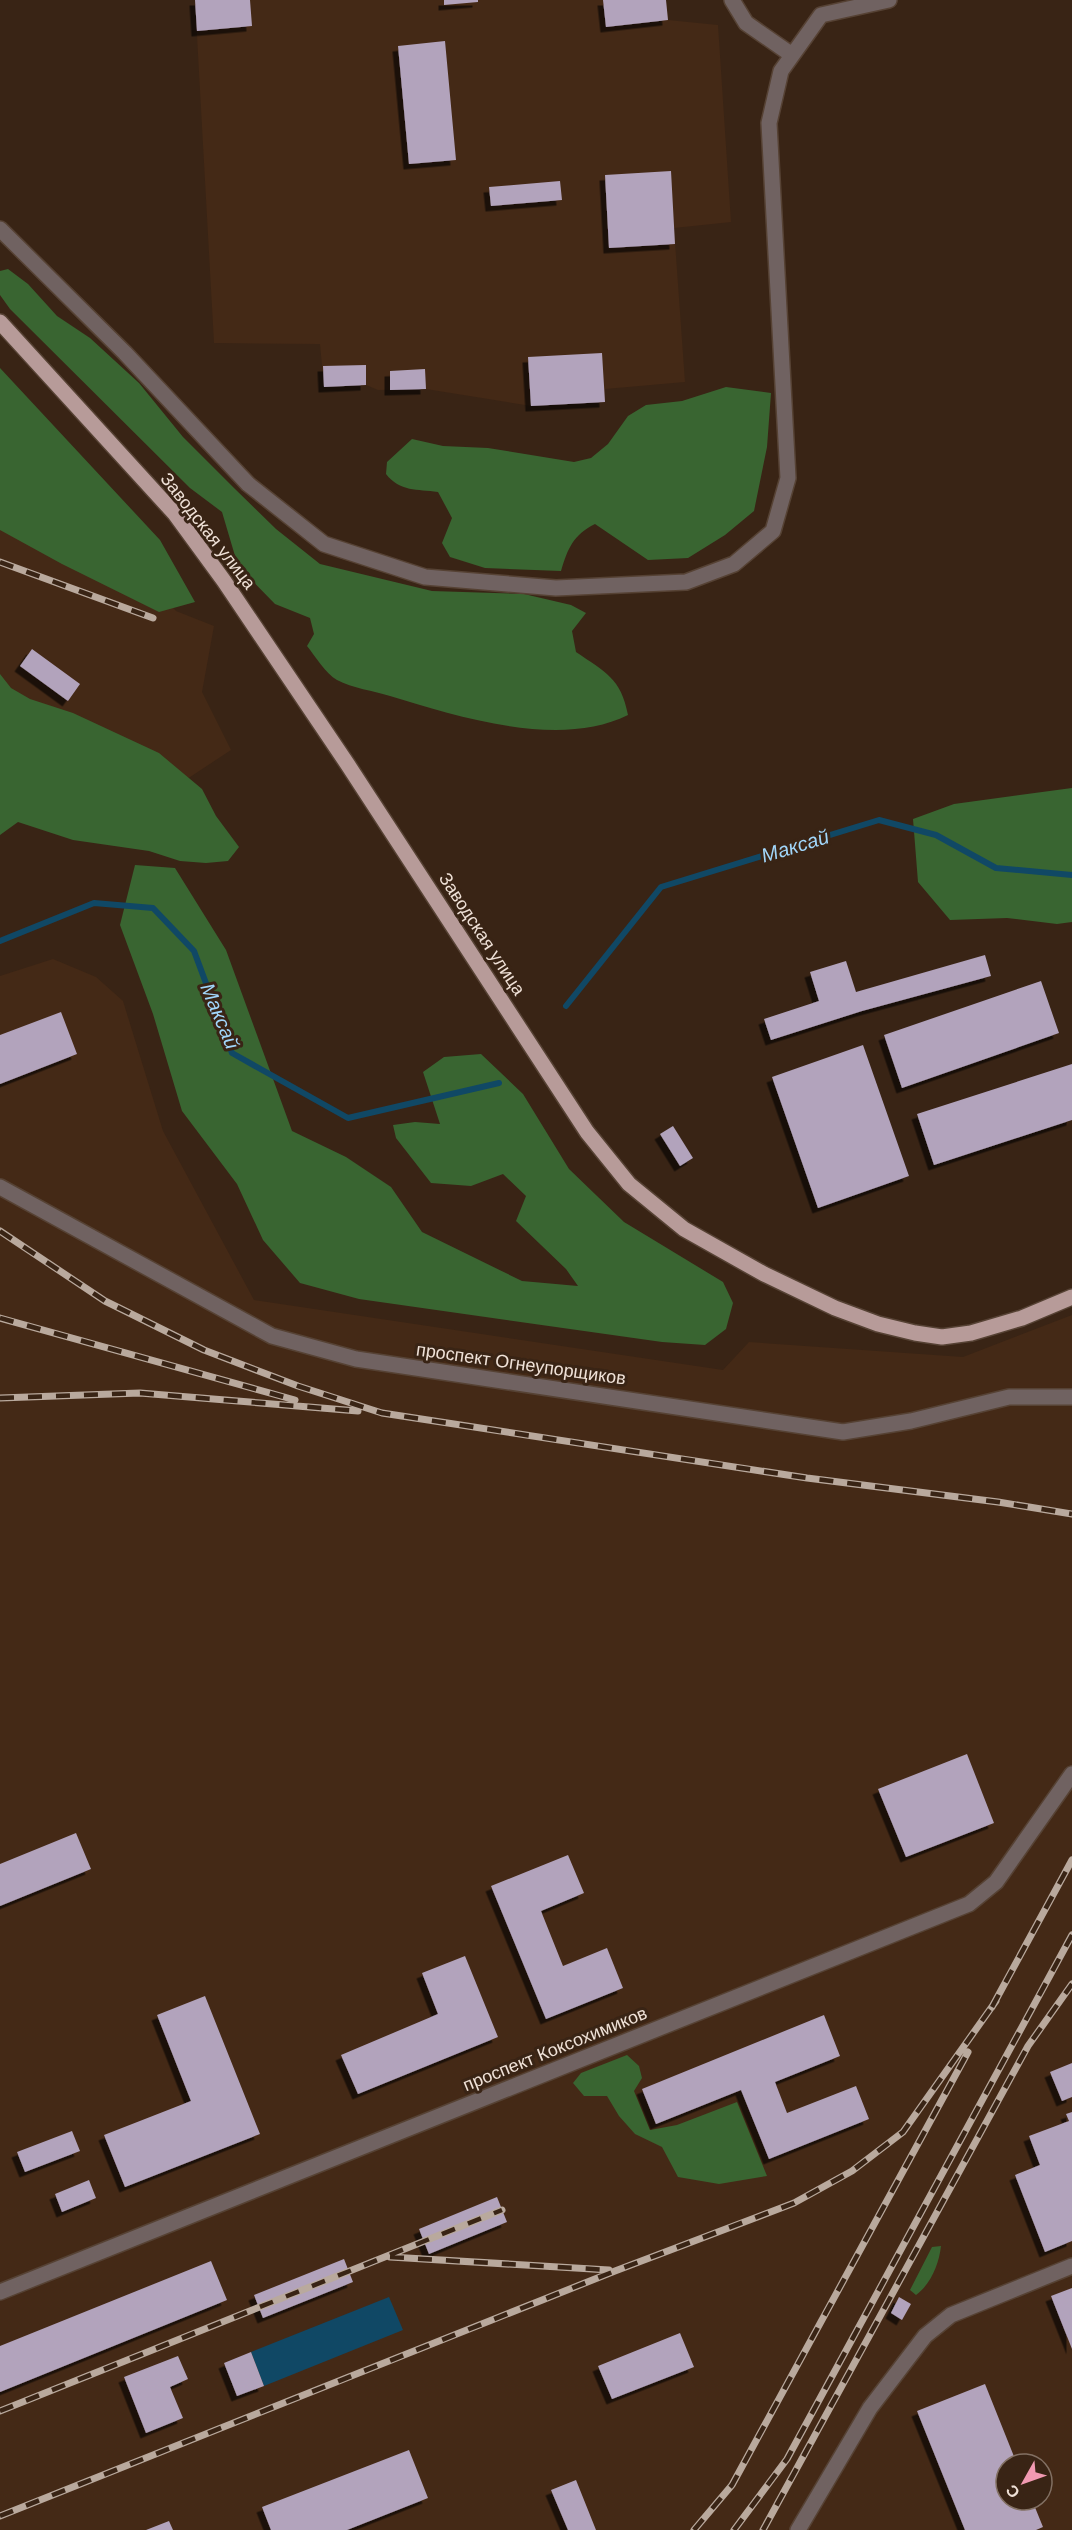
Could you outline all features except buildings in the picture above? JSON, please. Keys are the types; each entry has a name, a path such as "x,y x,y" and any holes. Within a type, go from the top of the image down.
{"main road":[{"name":"Заводская улица","path":"0,322 175,514 224,581 348,765 587,1132 629,1184 684,1229 764,1274 835,1308 915,1333 942,1336 971,1332 1022,1318 1072,1298"}],"street":[{"path":"732,0 746,23 792,55"},
{"path":"0,229 124,353 248,484 324,544 424,577 556,588 686,582 734,564 773,531 788,478 769,123 781,71 821,15 889,0"},
{"name":"проспект Огнеупорщиков","path":"0,1187 272,1336 356,1359 843,1432 911,1421 1009,1397 1072,1396"},
{"name":"проспект Коксохимиков","path":"0,2292 969,1904 996,1882 1072,1774"},
{"path":"798,2530 870,2408 925,2336 951,2314 1072,2266"}],"shaded area":[{"path":"195,0 666,0 668,20 718,25 731,222 674,228 685,382 605,389 605,402 531,406 426,389 378,390 366,385 324,387 320,344 214,343"},
{"path":"0,469 154,585 176,611 214,626 202,692 231,750 116,826 0,809"},
{"path":"53,959 96,977 123,1001 163,1131 254,1300 723,1370 749,1342 963,1357 1072,1315 1072,2530 0,2530 0,976"}],"green space":[{"path":"8,269 28,284 57,316 90,338 139,383 183,437 234,488 276,529 320,564 432,591 524,594 571,605 586,613 572,631 576,652 603,671 616,684 625,702 628,715 601,725 572,729 509,726 447,713 337,680 307,646 314,634 310,618 275,604 238,566 222,512 190,488 10,309 0,295 0,271"},
{"path":"0,368 160,540 195,602 159,612 0,530"},
{"path":"726,387 771,393 767,447 754,511 725,535 688,558 648,560 595,524 581,533 572,543 561,571 485,568 450,557 442,543 452,518 438,492 403,487 386,474 387,462 412,439 443,446 488,448 574,462 591,458 608,444 628,416 646,405 682,401"},
{"path":"0,674 11,688 30,699 73,713 159,753 202,789 216,816 239,847 228,861 206,863 180,861 149,851 73,840 18,822 0,835"},
{"path":"1072,788 1072,922 1057,924 1007,918 950,920 918,882 913,819 954,804"},
{"path":"135,865 175,868 226,950 292,1131 346,1157 391,1187 422,1232 522,1281 578,1286 566,1269 516,1221 526,1196 503,1174 471,1186 431,1183 396,1138 393,1125 415,1122 440,1124 423,1072 444,1057 481,1054 523,1094 569,1169 624,1222 723,1282 733,1303 726,1329 705,1345 662,1342 359,1299 300,1283 263,1240 237,1184 182,1111 153,1014 120,925"},
{"path":"627,2055 639,2066 642,2078 634,2091 650,2130 677,2125 737,2102 767,2176 719,2184 678,2177 662,2147 635,2134 619,2116 607,2096 584,2096 573,2083 581,2073"},
{"path":"941,2246 933,2273 916,2295 910,2290 932,2247"}],"water":[{"path":"389,2297 403,2330 264,2386 251,2352"}],"waterway":[{"name":"Максай","path":"566,1006 661,887 879,820 936,835 996,868 1072,875"},
{"name":"Максай","path":"0,941 94,903 153,908 194,951 232,1053 348,1118 499,1083"}],"railway":[{"path":"0,562 153,618"},
{"path":"0,1231 105,1301 204,1350 298,1386 382,1413 807,1478 998,1502 1072,1514"},
{"path":"0,1318 295,1400"},
{"path":"0,1398 140,1393 358,1411"},
{"path":"992,2007 1072,1860"},
{"path":"734,2530 787,2459 1072,1935"},
{"path":"763,2530 1028,2046 1072,1984"},
{"path":"0,2516 615,2271 794,2203 852,2171 903,2132 996,2001"},
{"path":"694,2530 732,2485 968,2052"},
{"path":"0,2411 502,2210"},
{"path":"390,2257 609,2270"}]}
